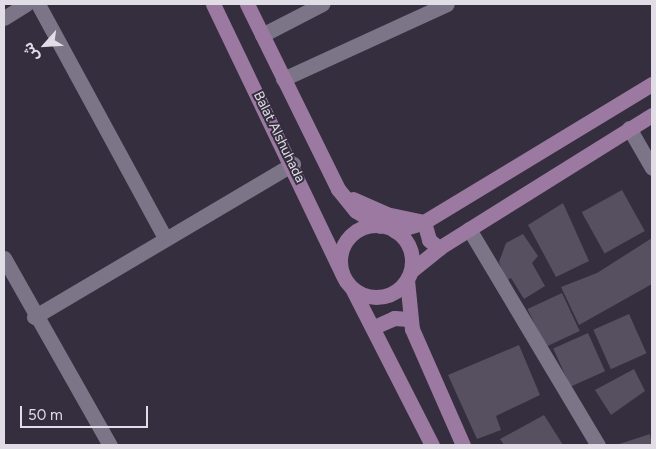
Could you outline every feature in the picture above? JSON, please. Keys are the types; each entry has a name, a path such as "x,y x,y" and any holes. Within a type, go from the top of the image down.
{"main road":[{"name":"Balat Alshuhada","path":"213,4 293,164 342,273"},
{"path":"247,4 338,189 356,211 380,226 395,230 424,222 652,84"},
{"path":"353,290 382,297 439,248 652,115"},
{"path":"338,189 386,214 424,222"},
{"path":"424,222 429,240 439,248"},
{"path":"380,226 352,235 341,252 342,273 374,327 432,445"},
{"path":"395,230 408,244 409,319 463,445"},
{"path":"374,327 387,319 409,319"}],"street":[{"path":"4,18 26,4"},
{"path":"38,4 165,238"},
{"path":"262,35 322,4"},
{"path":"283,79 446,4"},
{"path":"630,128 652,168"},
{"path":"34,317 293,164"},
{"path":"469,228 598,445"},
{"path":"4,258 34,317 110,445"}],"building":[{"path":"622,190 645,231 605,253 582,212"},
{"path":"563,203 589,261 556,277 528,225"},
{"path":"523,234 538,256 532,263 545,286 524,299 511,278 505,281 499,262 506,243"},
{"path":"652,238 652,284 579,325 561,287 597,273"},
{"path":"562,293 580,331 545,347 528,309"},
{"path":"629,314 646,353 611,369 593,330"},
{"path":"588,333 605,371 570,387 553,348"},
{"path":"519,345 540,395 496,416 501,430 477,439 448,375"},
{"path":"634,369 645,391 611,415 595,390"},
{"path":"544,415 563,445 504,445 500,439"},
{"path":"650,434 652,445 616,445"}]}
